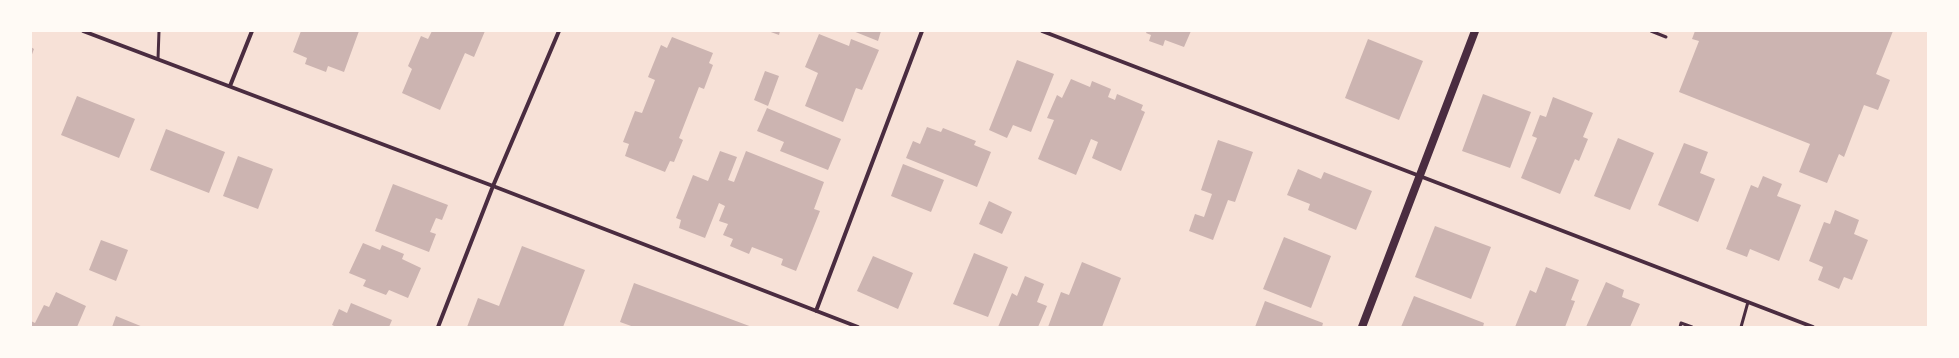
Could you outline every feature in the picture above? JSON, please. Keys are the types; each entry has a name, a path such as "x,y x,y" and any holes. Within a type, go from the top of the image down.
{"main road":[{"path":"1362,327 1475,31"}],"street":[{"path":"83,31 493,186 858,327"},
{"path":"230,86 252,31"},
{"path":"438,327 493,186 559,31"},
{"path":"816,311 922,31"},
{"path":"1042,31 1813,327"}],"lane":[{"path":"158,31 158,59"},
{"path":"1651,31 1666,37"},
{"path":"1741,327 1748,302"},
{"path":"1680,327 1681,323 1692,327"}],"building":[{"path":"301,31 359,31 344,72 328,66 326,72 305,64 307,58 293,52"},
{"path":"432,31 485,31 474,57 465,53 440,110 402,93 412,69 408,66 421,36 428,39"},
{"path":"768,31 780,31 779,35"},
{"path":"853,31 881,31 878,41"},
{"path":"1147,31 1191,31 1184,47 1165,40 1163,46 1149,41 1151,35 1146,33"},
{"path":"1695,31 1893,31 1876,74 1890,80 1878,110 1864,105 1844,157 1839,154 1827,183 1799,172 1810,144 1679,92 1699,41 1692,39"},
{"path":"819,34 849,46 851,39 879,50 862,90 856,88 843,122 805,106 818,73 805,67"},
{"path":"672,37 713,53 709,63 713,65 704,89 699,87 679,138 683,140 674,162 670,161 665,172 625,156 629,144 623,142 635,111 642,113 655,80 648,77 661,45 667,48"},
{"path":"1368,39 1423,61 1399,120 1345,98"},
{"path":"31,47 34,49 31,57"},
{"path":"1017,60 1054,74 1031,132 1013,125 1007,138 989,130"},
{"path":"765,71 779,76 768,106 754,100"},
{"path":"1071,79 1090,87 1092,81 1111,89 1108,97 1115,100 1117,94 1143,105 1141,110 1145,112 1121,171 1092,158 1098,142 1091,139 1076,175 1038,159 1054,120 1047,118 1057,95 1062,98"},
{"path":"1483,94 1531,112 1510,168 1462,151"},
{"path":"77,96 135,119 119,158 61,135"},
{"path":"1553,97 1593,113 1583,137 1588,139 1579,161 1575,159 1560,194 1521,178 1537,138 1532,136 1540,115 1546,117"},
{"path":"767,108 841,139 828,170 780,151 784,142 757,131"},
{"path":"927,127 941,132 943,128 976,141 974,145 991,152 977,187 906,158 913,141 920,144"},
{"path":"166,129 225,152 209,193 150,170"},
{"path":"1618,138 1654,153 1630,210 1594,196"},
{"path":"1218,140 1253,152 1235,202 1228,200 1213,240 1189,231 1195,214 1204,217 1212,194 1201,190"},
{"path":"1684,143 1708,152 1700,173 1715,179 1698,222 1658,205"},
{"path":"720,151 737,157 728,180 734,182 746,151 824,182 814,209 820,211 796,271 781,265 783,259 752,247 749,254 730,246 733,239 723,235 728,224 719,221 725,206 719,203 705,238 679,228 681,220 676,218 693,175 708,181"},
{"path":"238,156 273,169 258,209 223,196"},
{"path":"903,164 944,180 931,212 891,196"},
{"path":"1298,169 1321,179 1324,172 1372,191 1356,230 1308,210 1310,204 1287,195"},
{"path":"1763,176 1782,184 1777,196 1801,205 1779,261 1750,249 1747,257 1726,249 1751,185 1758,188"},
{"path":"393,184 448,205 442,220 436,218 430,232 436,234 429,252 375,231"},
{"path":"989,201 1012,212 1002,234 979,224"},
{"path":"1835,210 1859,220 1854,234 1868,240 1852,280 1844,277 1839,289 1818,280 1823,267 1809,261 1824,222 1830,224"},
{"path":"1435,226 1491,247 1471,299 1415,277"},
{"path":"1284,237 1331,256 1311,308 1263,289"},
{"path":"101,240 128,250 116,281 89,270"},
{"path":"363,243 380,250 382,245 404,254 402,259 421,268 408,298 389,290 386,295 363,286 366,280 349,273"},
{"path":"522,246 585,270 563,327 467,327 478,298 499,306"},
{"path":"974,253 1008,267 988,317 953,304"},
{"path":"873,256 913,273 898,309 857,291"},
{"path":"1082,262 1121,278 1102,327 1048,327 1061,292 1069,295"},
{"path":"1546,267 1579,280 1571,300 1575,301 1565,327 1515,327 1530,290 1536,293"},
{"path":"1025,276 1044,284 1037,302 1047,306 1038,327 998,327 1012,293 1017,296"},
{"path":"1606,282 1624,290 1622,297 1640,304 1630,327 1586,327"},
{"path":"634,283 752,327 634,327 620,322"},
{"path":"56,292 86,306 77,327 31,327 31,321 35,323 44,305 49,307"},
{"path":"1414,296 1484,323 1483,327 1401,327"},
{"path":"1265,301 1323,323 1322,327 1255,327"},
{"path":"351,303 392,320 389,327 336,327 332,325 339,309 347,313"},
{"path":"116,316 143,327 112,327"}]}
